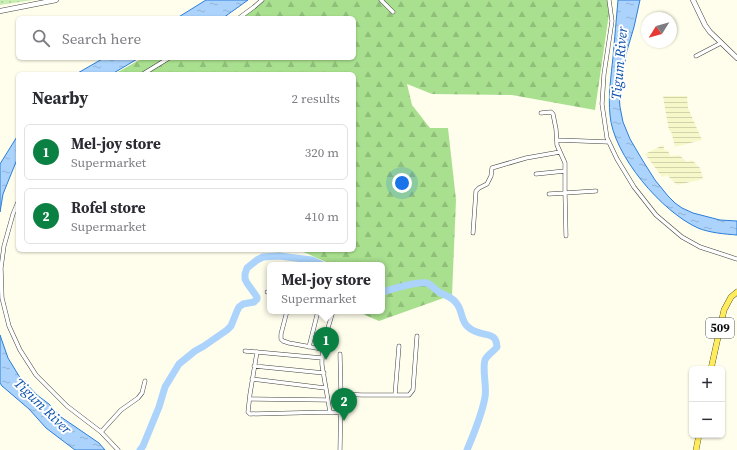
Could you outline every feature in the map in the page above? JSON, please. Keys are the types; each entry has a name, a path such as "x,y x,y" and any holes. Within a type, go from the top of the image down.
{"main road":[{"name":"509","path":"712,366 724,310 731,297 737,292"},
{"path":"696,450 698,438"}],"street":[{"path":"0,11 56,0"},
{"path":"242,16 262,0"},
{"path":"381,0 393,12"},
{"path":"609,0 612,21 604,74 602,104 609,142 616,159 634,187 656,216 682,237 700,247 737,259"},
{"path":"693,0 710,32 737,58"},
{"path":"696,56 721,43"},
{"path":"146,72 166,60"},
{"path":"541,113 551,112 553,114 557,145 565,163 566,236"},
{"path":"557,140 609,142"},
{"path":"472,232 476,192 479,188 487,184 491,176 492,168 526,158 560,152"},
{"path":"536,174 565,171"},
{"path":"548,194 596,191"},
{"path":"16,207 4,246 2,268 2,298 9,326 20,350 36,375 67,406 101,432 118,450"},
{"path":"286,314 281,339 289,343 322,349"},
{"path":"309,347 317,314"},
{"path":"330,412 322,365 322,349 332,314"},
{"path":"341,394 409,395 413,390 417,336"},
{"path":"394,395 399,346"},
{"path":"245,352 322,358"},
{"path":"257,352 248,412 250,414 341,413"},
{"path":"340,354 340,450"},
{"path":"254,366 324,373"},
{"path":"252,379 326,388"},
{"path":"101,432 120,410 138,398 142,393 146,381"},
{"path":"250,399 328,400"}],"green space":[{"path":"0,0 33,0 0,5"},
{"path":"264,0 611,0 595,110 512,95 432,94 407,84 412,105 430,128 448,128 456,200 452,295 379,321 363,314 385,314 385,262 326,262 304,252 356,252 356,72 118,72 139,60 356,60 356,16 244,16"},
{"path":"663,96 687,96 688,108 702,140 675,147 671,131 669,131"},
{"path":"663,145 665,151 668,150 670,156 679,155 687,162 692,160 700,168 703,179 677,185 667,175 662,177 645,154"}],"water":[{"path":"206,0 248,0 226,16 180,16"},
{"name":"Tigum River","path":"618,0 640,0 626,54 624,72 619,93 623,122 630,139 655,180 675,203 693,213 720,220 737,221 737,235 718,233 698,228 669,209 655,196 642,180 620,147 613,131 609,100"},
{"path":"100,60 136,60 115,72 80,72"},
{"path":"16,138 16,162 3,194 0,212 0,164"},
{"name":"Tigum River","path":"0,335 8,358 19,376 61,417 99,443 105,450 75,450 46,428 29,409 2,386 0,383"}],"waterway":[{"path":"140,450 159,407 165,387 179,364 195,351 227,330 231,326 239,307 243,304 254,302 257,299 245,279 247,268 263,257 279,256 312,260 316,262"},
{"path":"385,291 411,284 427,283 451,298 459,306 465,324 468,327 494,338 497,347 487,356 484,364 484,404 478,424 467,450"}],"place":[{"name":"Mel-joy store","path":"326,360"},
{"name":"Rofel store","path":"344,421"}]}
